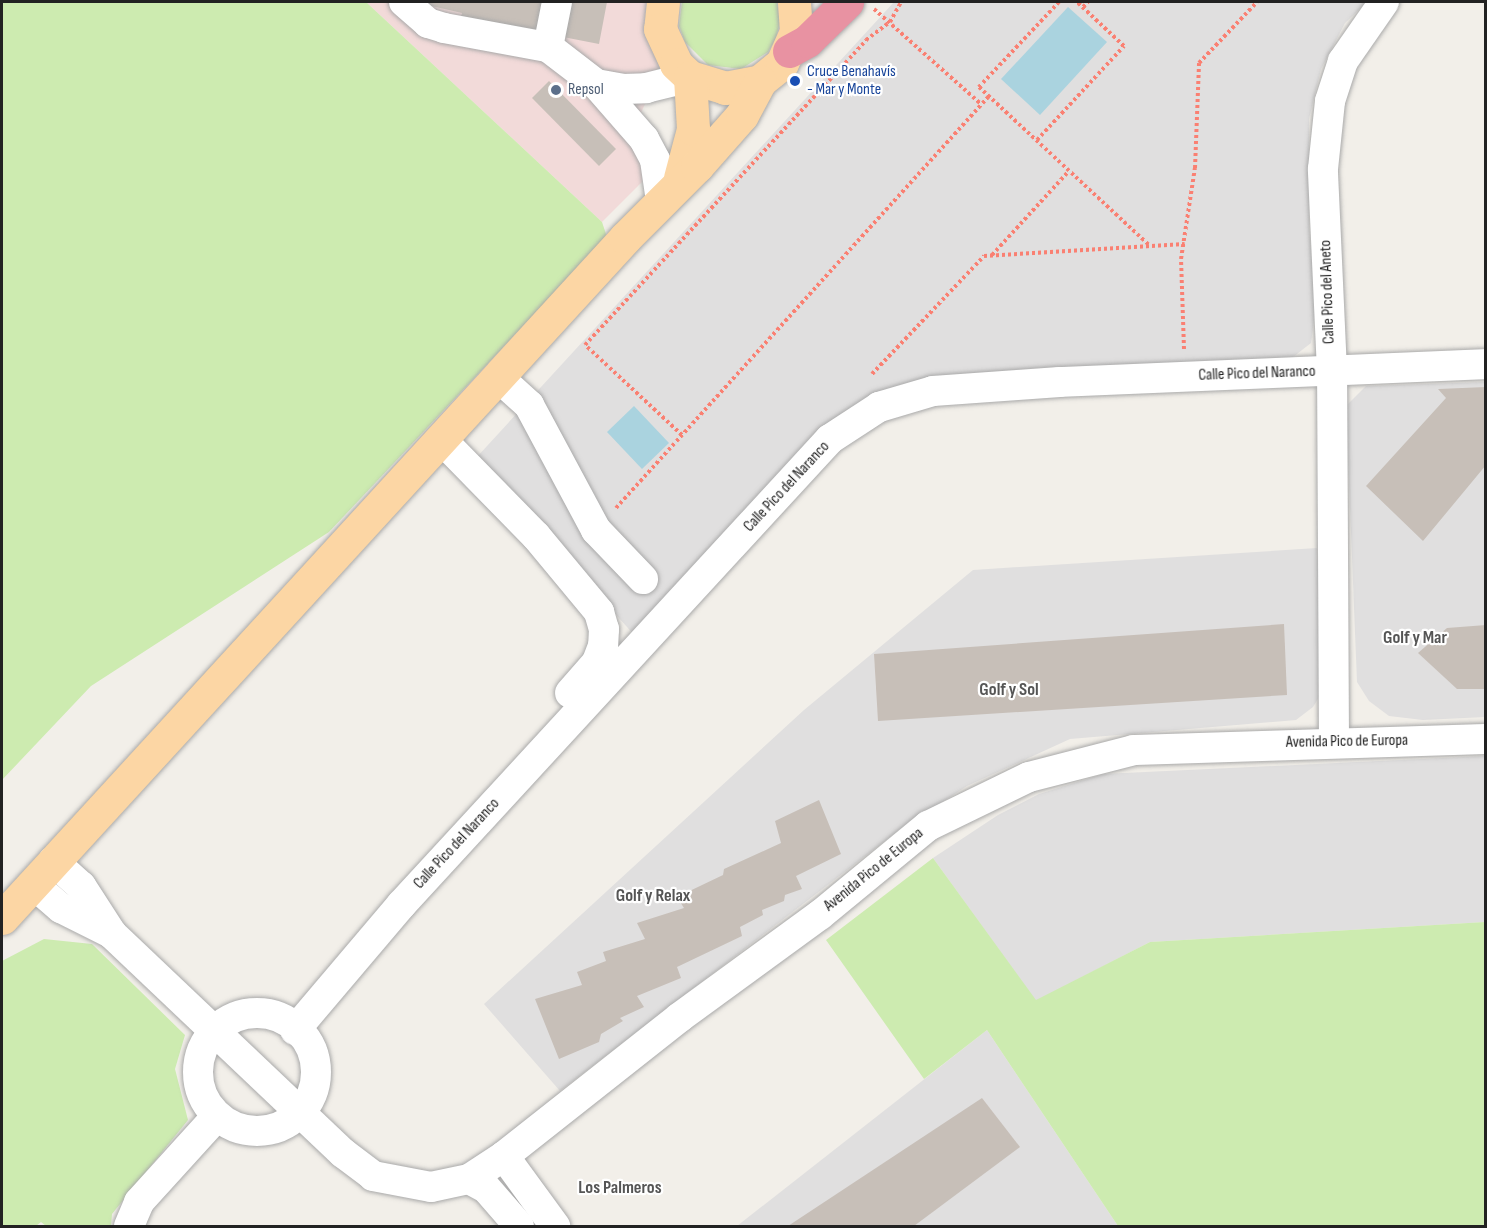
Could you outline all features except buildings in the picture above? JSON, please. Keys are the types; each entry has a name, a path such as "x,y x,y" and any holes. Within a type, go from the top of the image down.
{"highway":[{"path":"793,28 807,41 847,2"}],"main road":[{"path":"663,2 660,29 666,47 690,77 725,88 760,81"},
{"path":"2,918 498,377 742,115 760,81 782,63 793,28 819,2"},
{"path":"669,192 689,154 693,129 690,77"}],"street":[{"path":"404,2 428,23 548,47 596,84 644,140 669,192"},
{"path":"548,47 557,2"},
{"name":"Calle Pico del Aneto","path":"1334,742 1332,370 1323,169 1330,101 1343,61 1384,2"},
{"path":"596,84 623,89 646,88 690,77"},
{"name":"Calle Pico del Naranco","path":"295,1030 401,905 830,439 879,407 933,391 1485,364"},
{"path":"498,377 529,405 596,530 643,579"},
{"path":"441,439 536,536 599,612 603,646 597,662 566,697"},
{"name":"Avenida Pico de Europa","path":"299,1114 373,1176 430,1187 469,1179 504,1156 680,1017 820,915 928,826 1029,777 1134,750 1485,739"},
{"path":"43,872 61,908 112,934 299,1114"},
{"path":"263,1013 281,1018 295,1030 309,1043 315,1061 316,1080 310,1098 299,1114 285,1124 249,1131 217,1116 206,1101 198,1065 203,1048 213,1032 244,1014 263,1013"},
{"path":"129,1227 139,1202 217,1116"},
{"path":"504,1156 555,1227"},
{"path":"469,1179 486,1188 519,1227"}],"path":[{"path":"682,435 585,345 866,40 890,22 902,2"},
{"path":"1059,2 980,87 1151,246"},
{"path":"1036,140 1124,46 1077,2"},
{"path":"1083,7 1088,2"},
{"path":"1185,377 1182,259 1194,168 1199,63 1257,2"},
{"path":"883,16 981,104"},
{"path":"596,530 989,96"},
{"path":"992,256 1069,171"},
{"path":"872,374 984,256 1185,244"}],"shaded area":[{"name":"Repsol","path":"366,2 646,2 651,45 661,68 641,113 646,178 602,222"},
{"path":"894,2 1367,2 1345,23 1321,69 1309,119 1309,228 1316,305 1311,343 1288,361 905,385 636,637 476,458"},
{"name":"Golf y Mar","path":"1485,382 1485,717 1423,720 1389,716 1369,701 1357,682 1346,406 1366,386"},
{"path":"1317,548 1326,686 1313,707 1296,720 1070,739 967,786 899,830 560,1091 484,1004 804,710 973,570"},
{"path":"1485,756 1485,922 1150,942 1036,1001 933,858 998,815 1039,794 1103,774"},
{"path":"987,1030 1118,1226 737,1226"}],"green space":[{"path":"2,2 366,2 602,222 607,237 329,532 91,686 2,780"},
{"path":"682,2 777,2 780,22 776,38 768,52 741,69 708,65 685,42 679,26"},
{"path":"933,858 1036,1000 1150,942 1485,922 1485,1226 1118,1226 987,1030 924,1079 826,940"},
{"path":"44,939 92,944 185,1035 175,1069 188,1120 112,1214 111,1226 46,1226 41,1222 36,1226 2,1226 2,961"}],"water":[{"path":"1068,7 1107,42 1040,115 1001,79"},
{"path":"634,406 669,443 642,469 607,432"}],"place":[{"name":"Cruce Benahavís - Mar y Monte","path":"795,81"},
{"name":"Repsol","path":"556,90"}],"district":[{"name":"Golf y Mar","path":"1415,638"},
{"name":"Golf y Sol","path":"1009,690"},
{"name":"Golf y Relax","path":"653,896"},
{"name":"Los Palmeros","path":"620,1188"}]}
